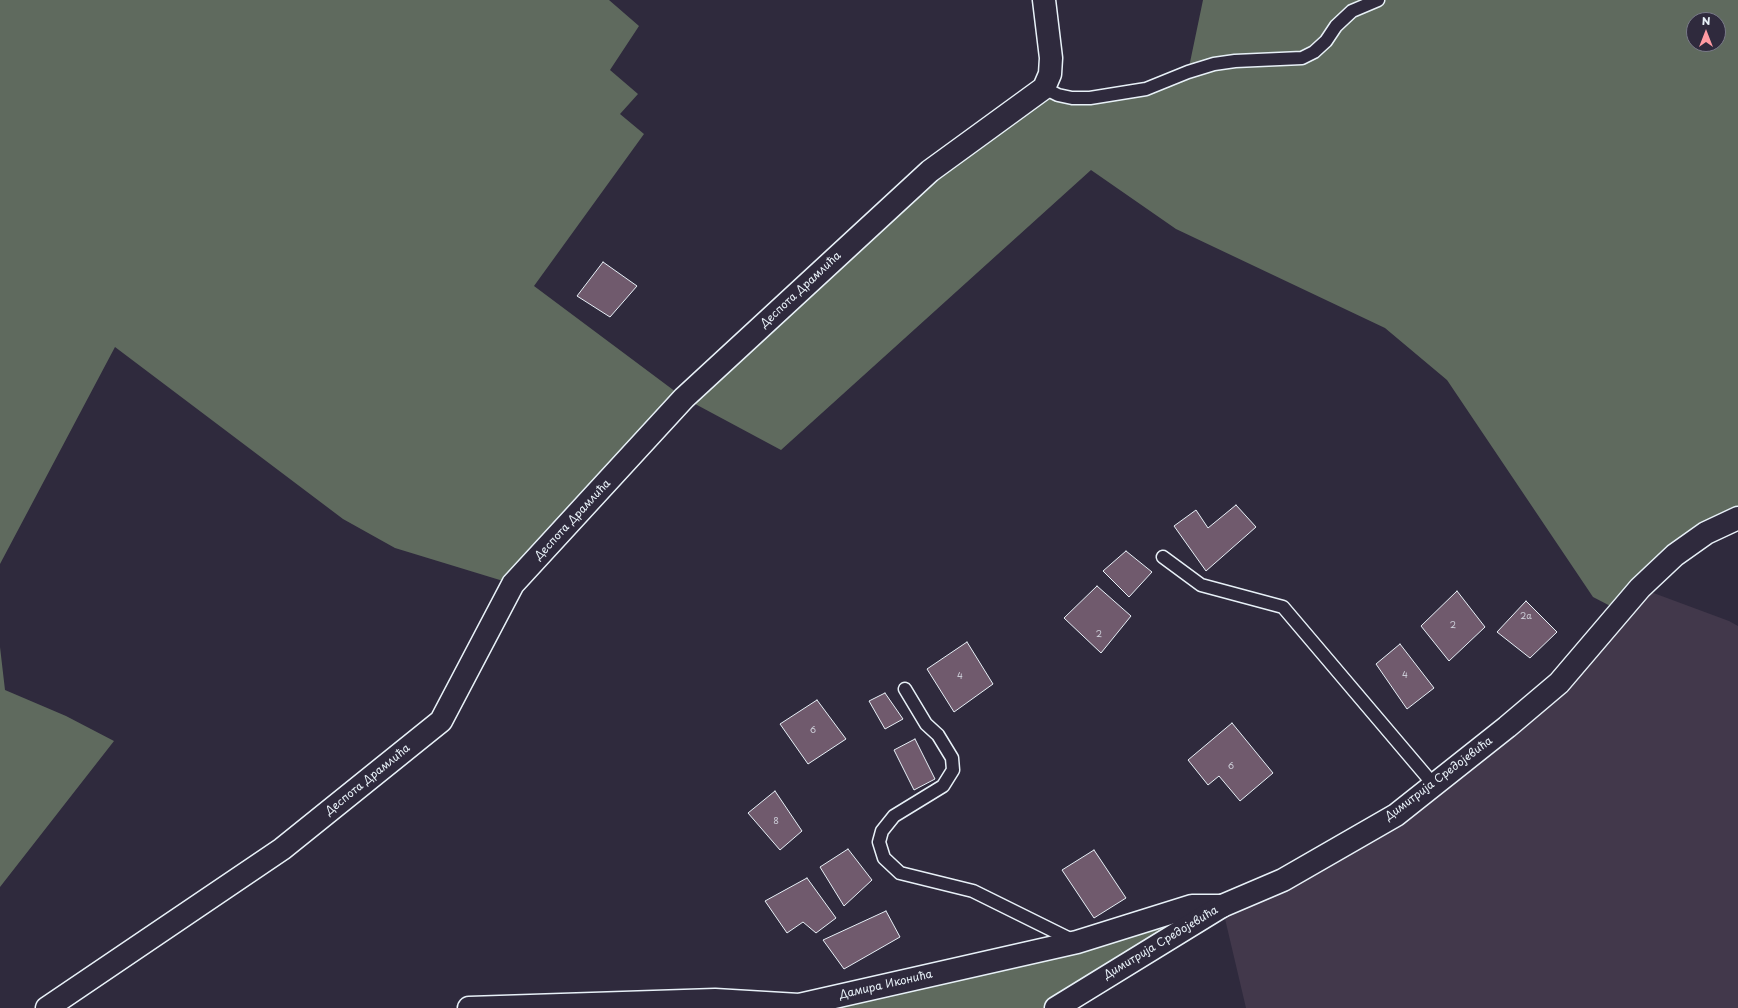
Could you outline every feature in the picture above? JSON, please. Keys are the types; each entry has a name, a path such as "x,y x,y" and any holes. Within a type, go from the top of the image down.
{"street":[{"path":"1044,0 1051,58 1050,74 1044,88"},
{"name":"Деспота Драмлића","path":"47,1008 282,849 441,721 513,584 684,398 930,171 1044,88"},
{"name":"Димитрија Средојевића","path":"1056,1008 1222,906 1290,876 1396,815 1507,727 1559,682 1640,588 1675,555 1706,533 1738,518"},
{"name":"Дамира Иконића","path":"469,1008 715,1000 799,1005 1077,942 1192,906 1222,906"}],"lane":[{"path":"1044,88 1058,95 1072,98 1090,98 1146,89 1188,72 1214,64 1235,61 1302,58 1314,52 1326,41 1336,26 1352,12 1378,0"},
{"path":"1163,557 1201,585 1283,607 1434,785"},
{"path":"905,689 926,724 938,735 952,758 953,770 943,786 894,816 882,831 878,842 884,858 900,872 973,891 1077,942"}],"shaded area":[{"path":"1640,588 1729,621 1738,626 1738,1008 1246,1008 1222,906 1283,880 1507,727"}],"green space":[{"path":"0,0 609,0 639,26 610,70 638,94 620,114 644,134 534,286 684,398 513,584 395,548 343,519 115,347 0,564"},
{"path":"1203,0 1738,0 1738,518 1620,611 1593,597 1447,380 1385,328 1176,229 1091,170 781,450 684,398 861,234 1044,88 1090,98 1188,72"},
{"path":"0,647 5,690 66,716 114,741 0,887"},
{"path":"1222,906 1056,1008 469,1008 799,1005"}],"building":[{"path":"603,262 637,286 610,317 577,296"},
{"path":"1236,505 1256,527 1206,571 1174,526 1196,510 1208,528"},
{"path":"1126,551 1152,572 1129,597 1103,571"},
{"path":"1097,586 1131,616 1101,653 1064,618"},
{"path":"1457,591 1485,627 1449,661 1421,626"},
{"path":"1526,601 1557,632 1530,658 1497,632"},
{"path":"967,642 993,684 954,712 927,669"},
{"path":"1400,644 1434,688 1407,709 1376,664"},
{"path":"885,693 903,719 885,729 869,701"},
{"path":"817,700 846,739 808,764 780,724"},
{"path":"1232,723 1273,773 1240,801 1219,776 1208,785 1188,760"},
{"path":"915,739 935,779 914,790 894,750"},
{"path":"775,791 802,831 780,850 748,813"},
{"path":"848,849 872,880 844,906 820,867"},
{"path":"1094,850 1126,898 1094,918 1062,870"},
{"path":"807,878 836,918 816,933 803,922 787,933 765,901"},
{"path":"886,911 900,937 844,969 823,940"}]}
